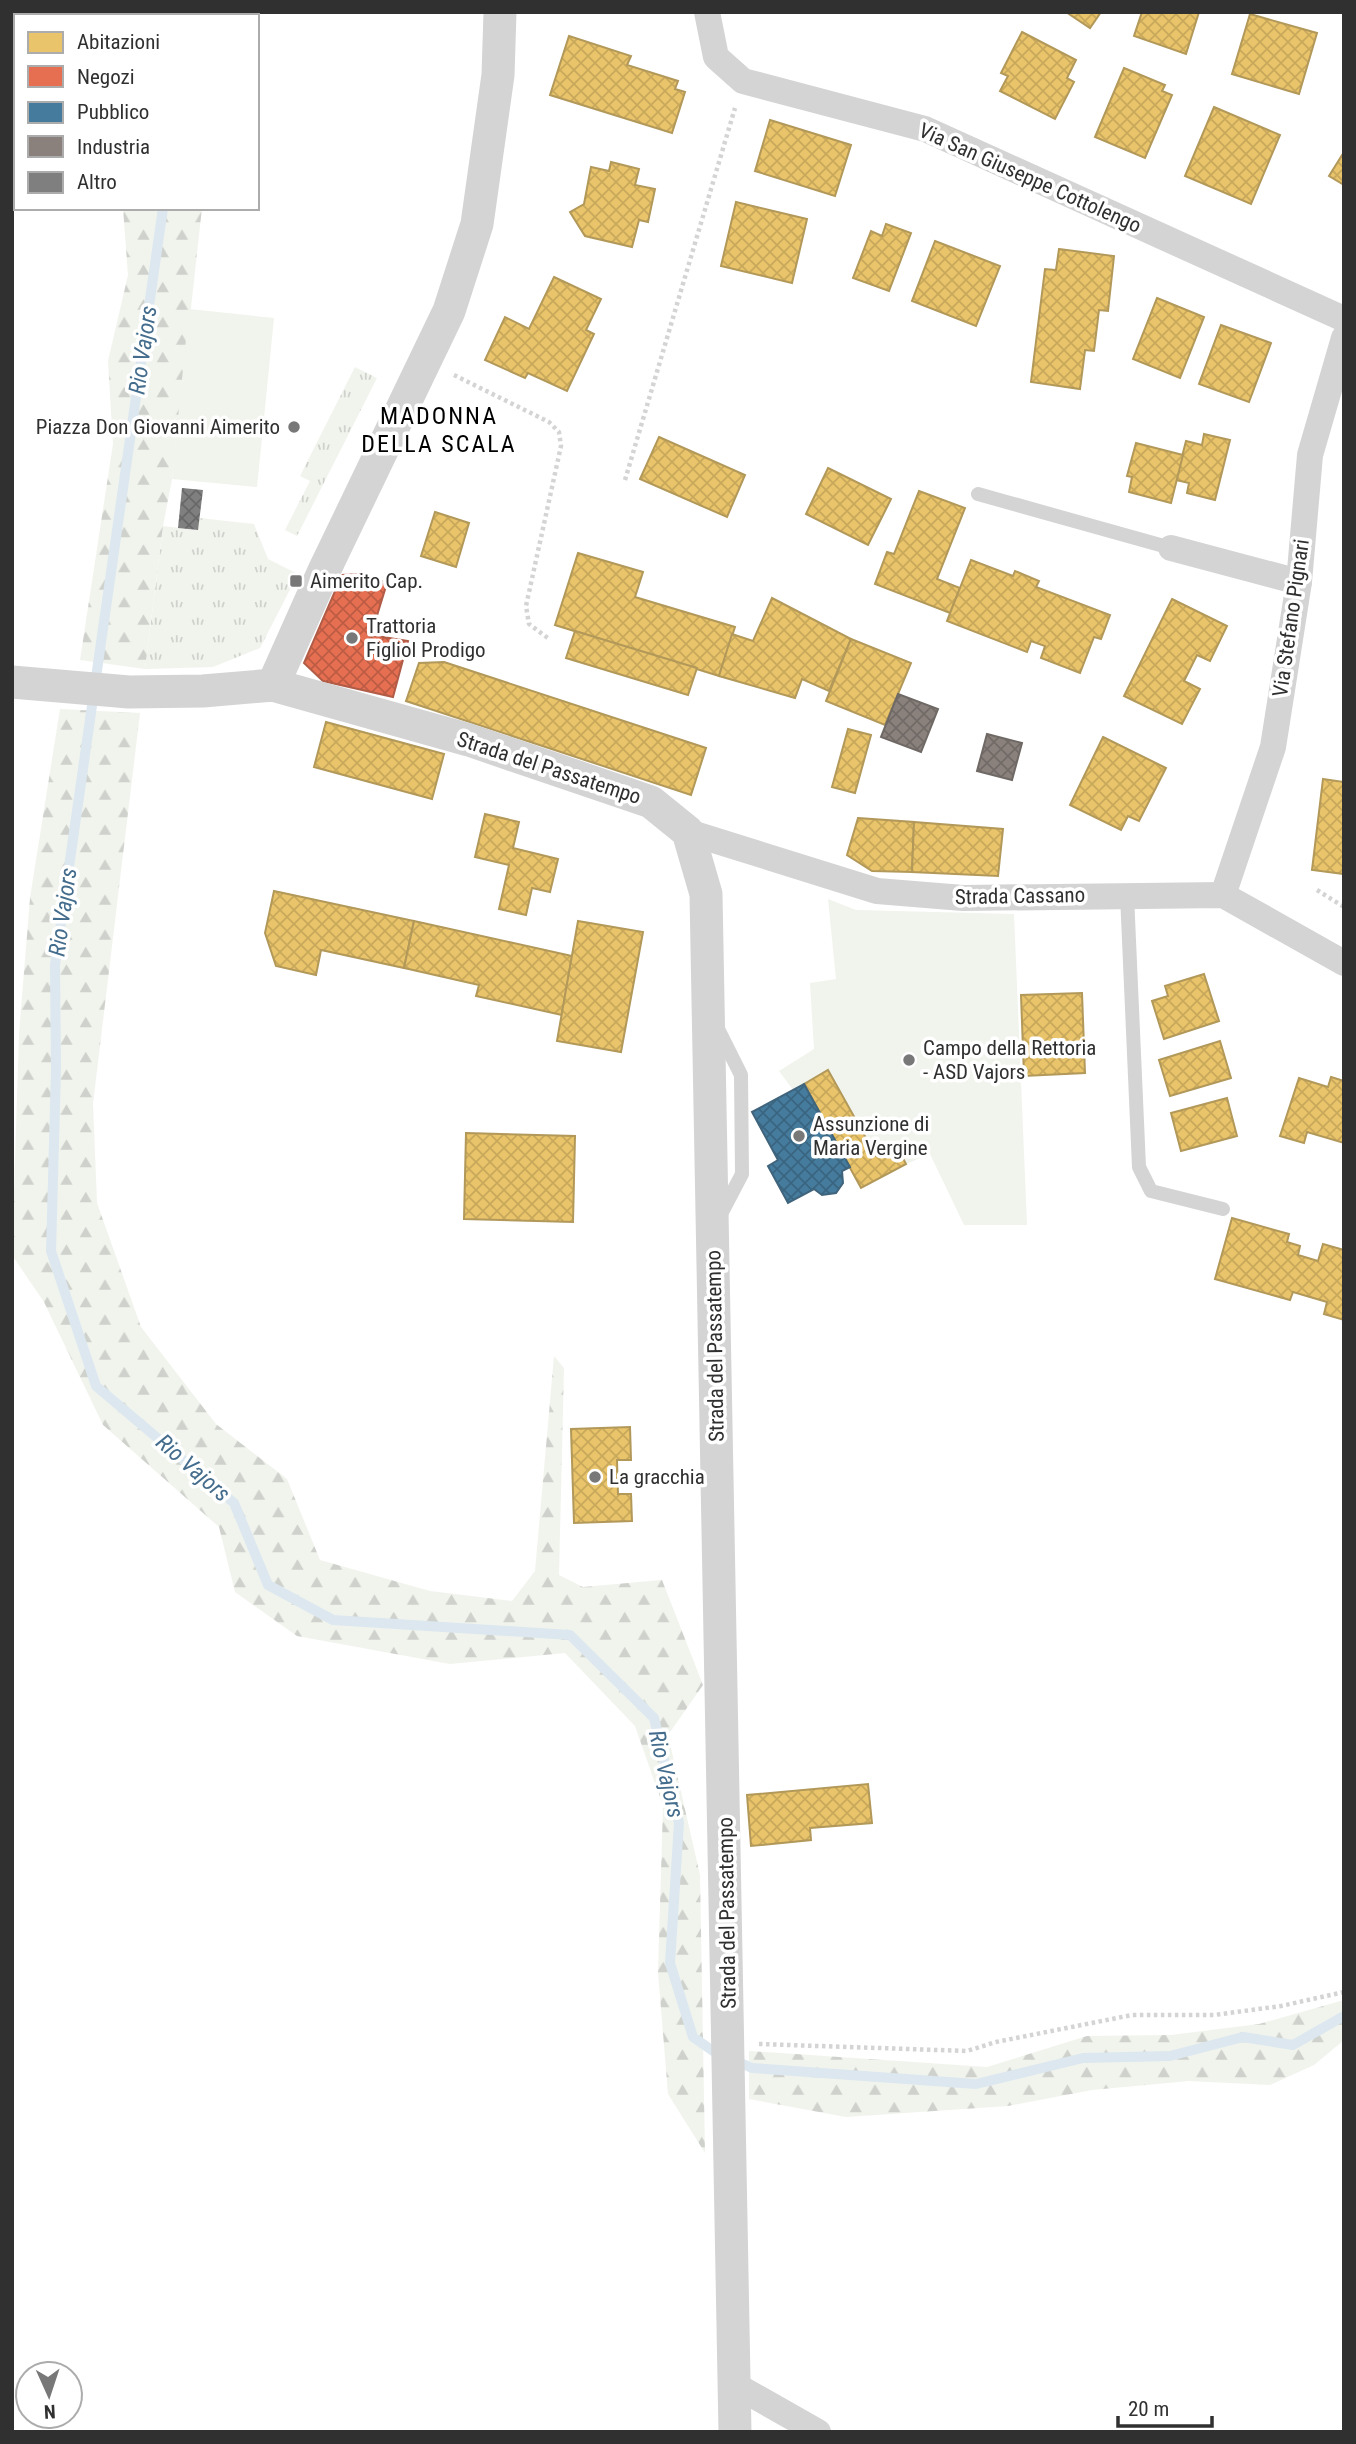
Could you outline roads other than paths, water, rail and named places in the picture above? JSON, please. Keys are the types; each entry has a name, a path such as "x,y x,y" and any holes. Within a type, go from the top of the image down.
{"street":[{"path":"12,682 129,692 203,691 273,685 323,573 449,311 477,224 498,75 500,12"},
{"name":"Via San Giuseppe Cottolengo","path":"707,12 716,57 743,81 925,129 1344,319"},
{"name":"Via Stefano Pignari","path":"1223,895 1273,747 1299,582 1310,455 1344,338"},
{"path":"1171,548 1299,582"},
{"name":"Strada del Passatempo","path":"273,685 470,740 651,802 688,832 706,894 735,2432"},
{"name":"Strada Cassano","path":"688,832 877,891 963,898 1223,895 1344,963"},
{"path":"736,2385 818,2432"}],"lane":[{"path":"978,495 1171,548"},
{"path":"1127,895 1139,1167 1151,1191 1223,1209"}],"waterway":[{"name":"Rio Vajors","path":"163,210 55,965 56,1070 51,1251 96,1386 234,1503 268,1585 333,1620 570,1635 654,1718 679,1823 670,1963 693,2037 713,2051 752,2068 976,2084 1083,2058 1170,2056 1243,2037 1293,2045 1344,2016"}],"place":[{"name":"Piazza Don Giovanni Aimerito","path":"294,427"},
{"name":"Aimerito Cap.","path":"296,581"},
{"name":"Trattoria Figliol Prodigo","path":"352,638"},
{"name":"Campo della Rettoria - ASD Vajors","path":"909,1060"},
{"name":"Assunzione di Maria Vergine","path":"799,1136"},
{"name":"La gracchia","path":"595,1477"}],"district":[{"name":"MADONNA DELLA SCALA","path":"439,430"}]}
